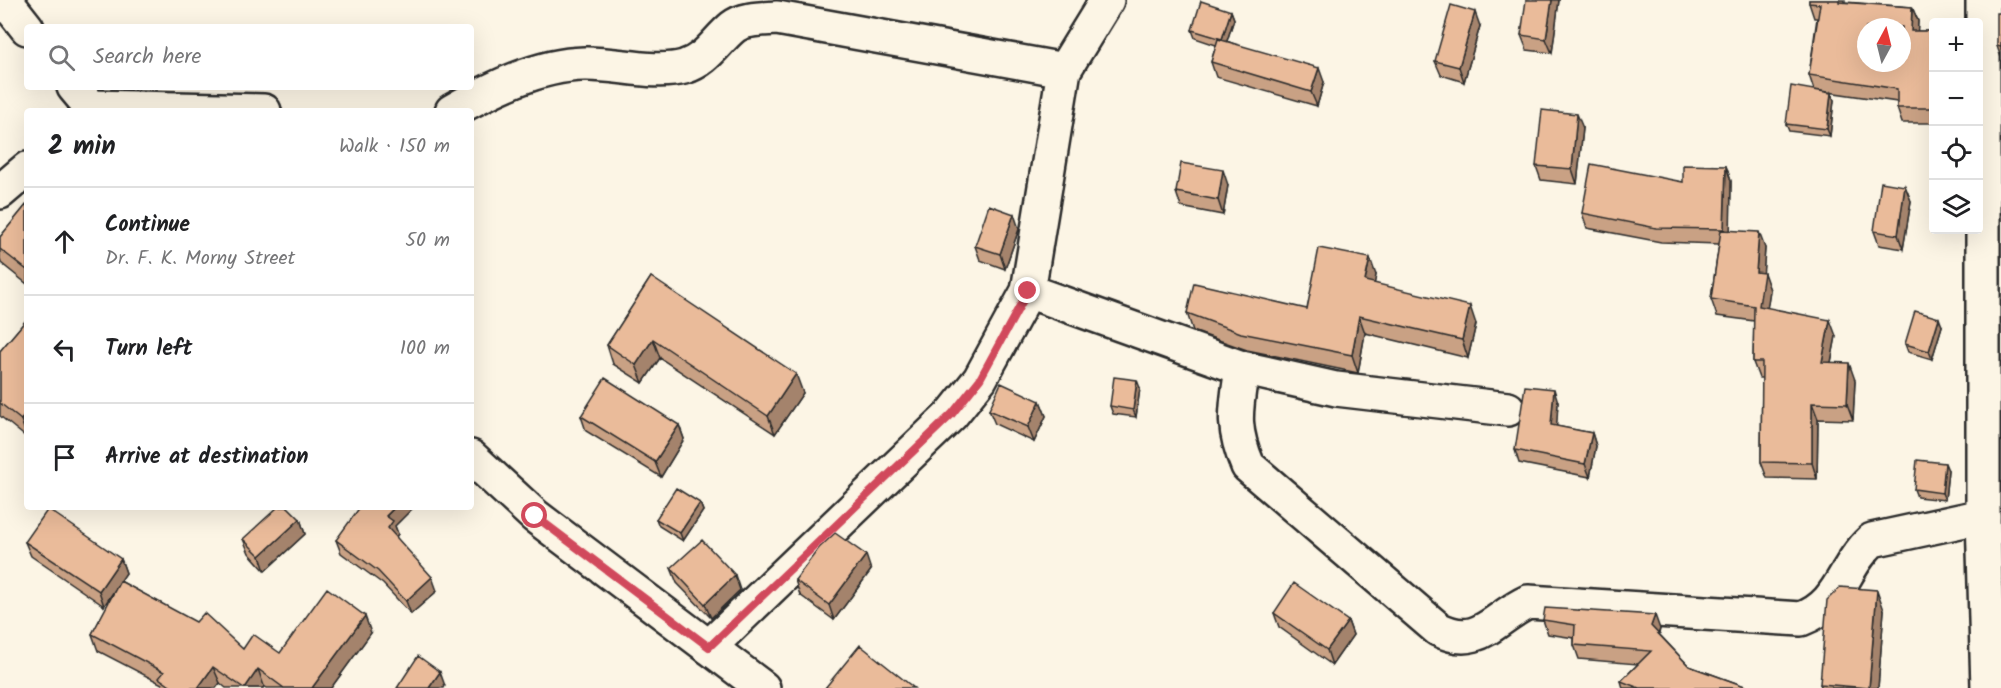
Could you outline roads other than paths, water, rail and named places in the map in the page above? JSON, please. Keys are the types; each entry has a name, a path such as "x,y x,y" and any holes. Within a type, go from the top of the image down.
{"street":[{"path":"5,0 24,24"},
{"path":"709,647 952,414 980,379 1028,291 1065,70 1107,0"},
{"path":"1983,0 1992,328 1983,516 1988,688"},
{"path":"457,108 477,97 541,71 583,64 682,68 699,62 734,26 751,20 777,18 1065,70"},
{"path":"86,104 188,108"},
{"path":"0,192 24,172"},
{"path":"1028,291 1242,368 1336,389 1508,409"},
{"path":"1242,368 1234,421 1239,444 1248,466 1438,629 1451,635 1467,637 1484,632 1510,610 1528,602 1801,619 1815,614 1827,605 1862,549 1872,540 1983,516"},
{"path":"474,460 535,516 763,688"}]}
